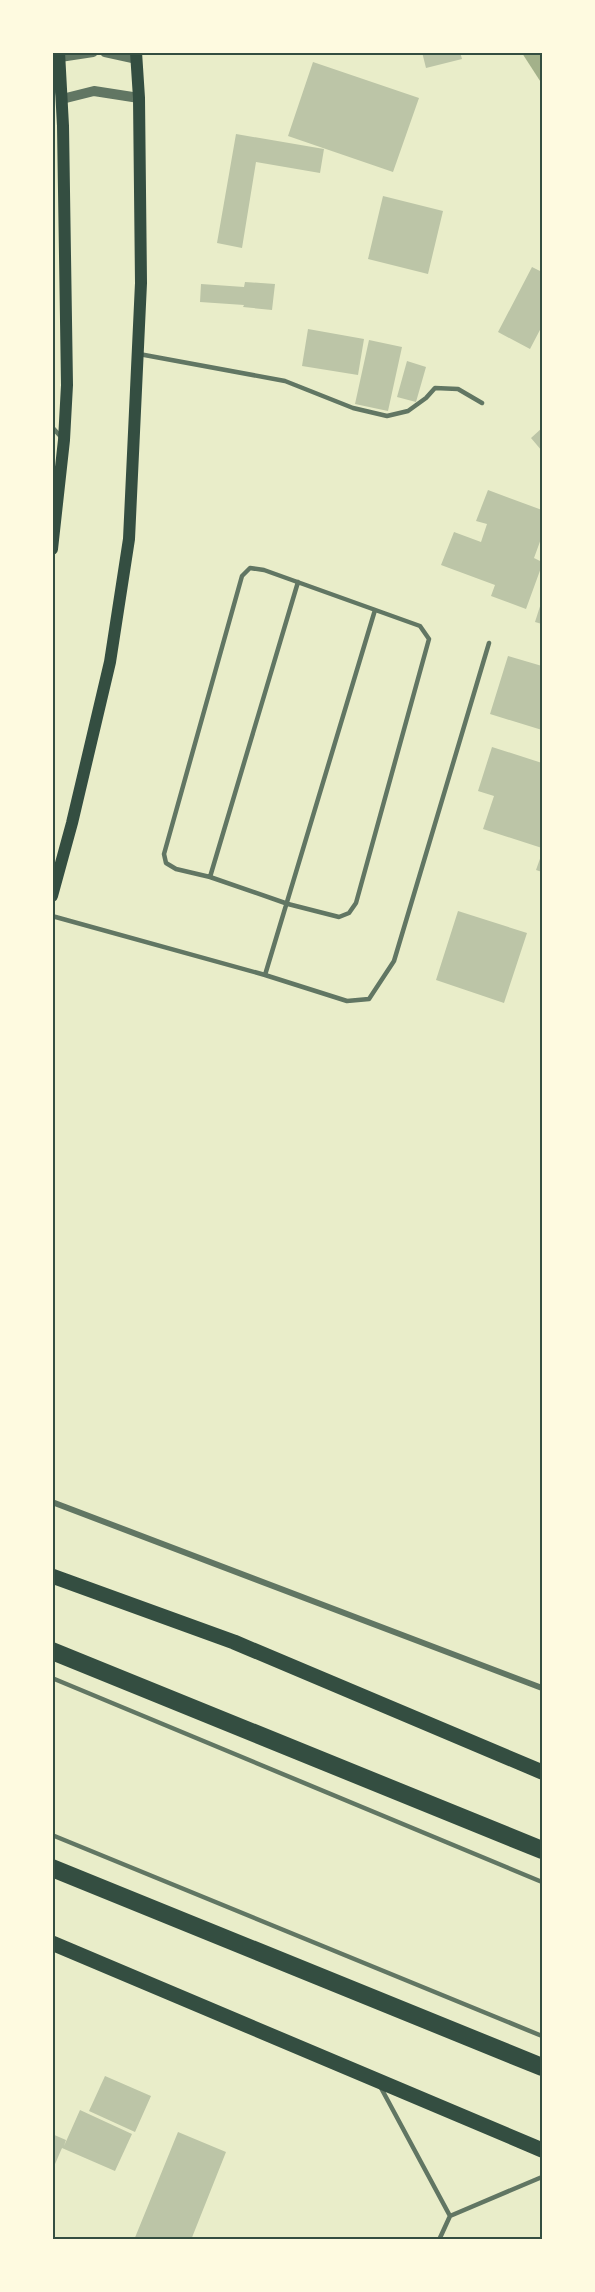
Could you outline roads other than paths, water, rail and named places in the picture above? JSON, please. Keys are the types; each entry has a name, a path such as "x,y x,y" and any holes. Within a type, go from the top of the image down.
{"highway":[{"path":"52,1651 543,1850"},
{"path":"52,1868 543,2067"}],"main road":[{"path":"52,549 64,440 67,385 62,99 58,54"},
{"path":"52,896 72,823 110,662 129,539 141,272 137,56"},
{"path":"52,1576 234,1642 543,1772"},
{"path":"52,1942 543,2150"}],"street":[{"path":"58,54 93,52"},
{"path":"105,52 137,56"},
{"path":"52,79 57,80 62,99 94,91 139,98"},
{"path":"52,1502 543,1688"}],"lane":[{"path":"137,353 285,381 353,408 387,416 408,411 435,388 458,389 482,403"},
{"path":"52,427 64,440"},
{"path":"250,568 257,569 375,610 420,626 429,639 356,903 349,913 339,917 288,904 210,877 176,869 166,863 164,854 242,576 250,568"},
{"path":"210,877 298,582"},
{"path":"265,975 375,610"},
{"path":"52,916 265,975 347,1001 369,999 394,961 489,643"},
{"path":"52,1678 543,1882"},
{"path":"52,1835 543,2036"},
{"path":"376,2078 450,2216"},
{"path":"439,2240 450,2216 543,2177"}]}
